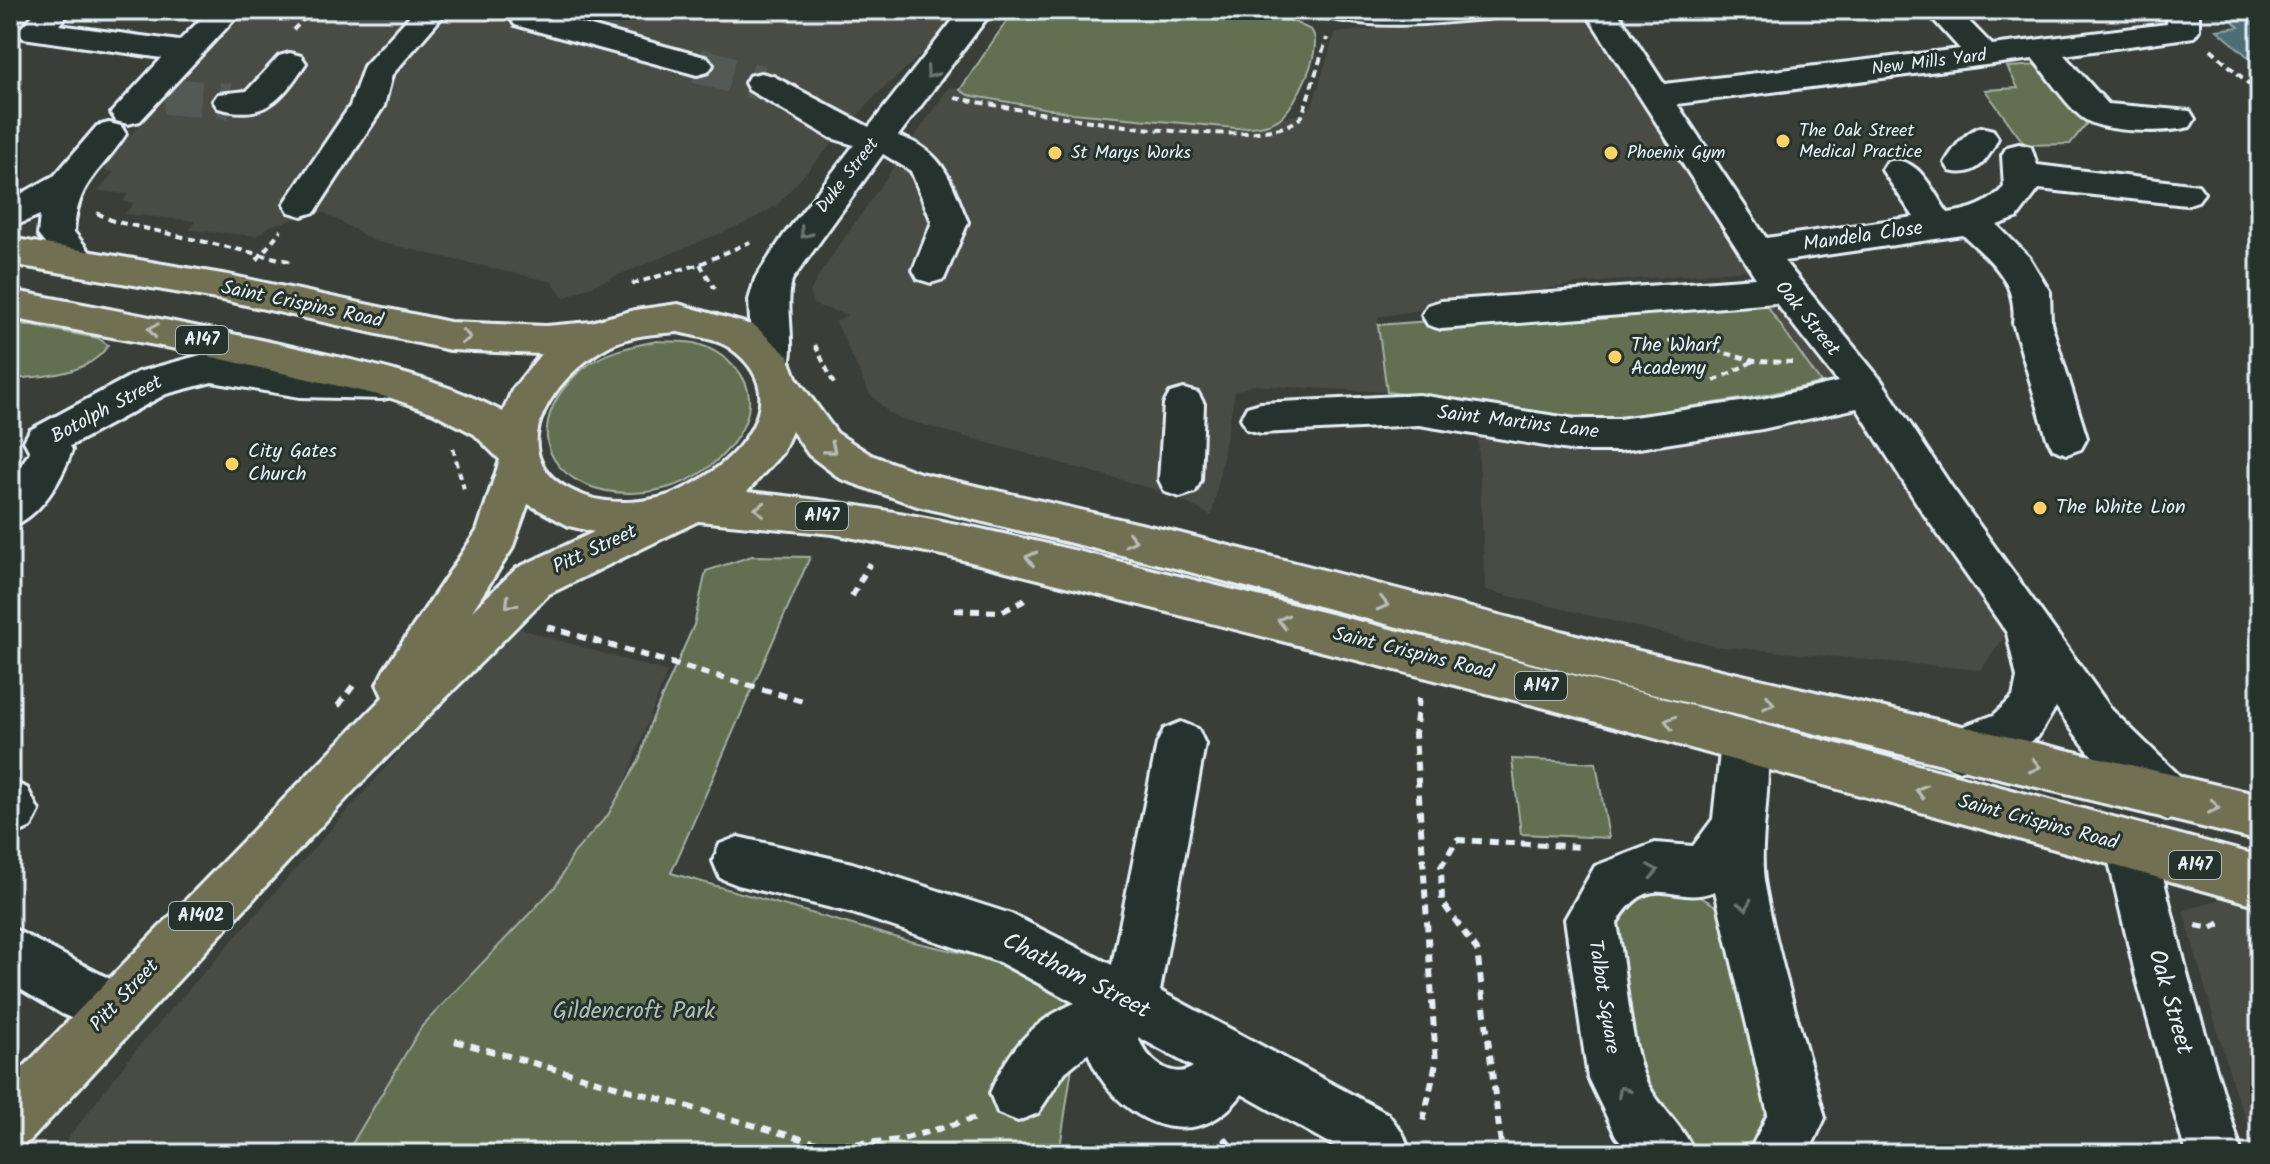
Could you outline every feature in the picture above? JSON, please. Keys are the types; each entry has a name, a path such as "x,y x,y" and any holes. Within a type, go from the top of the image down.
{"main road":[{"name":"Saint Crispins Road","path":"10,251 79,261 450,336 546,340 595,336"},
{"name":"Saint Crispins Road","path":"10,304 182,336 394,384 448,402 488,423 517,456 535,489 563,508 587,515 641,519 690,507 845,519 947,538 1553,689 2131,849 2246,899"},
{"name":"Saint Crispins Road","path":"517,456 517,417 533,386 561,358 595,336 636,322 664,319 717,323 749,338 823,444 856,467 917,489 1171,549 1639,671 2260,818"},
{"name":"Saint Crispins Road","path":"690,507 746,472 777,431 777,374"},
{"name":"Pitt Street","path":"342,769 497,537 517,456"},
{"name":"Pitt Street","path":"10,1121 112,1009 342,769 533,581 690,507"}],"street":[{"path":"56,10 34,31 187,52"},
{"path":"10,216 68,179 119,124 163,87 187,52 227,10"},
{"path":"302,204 367,106 376,73 432,10"},
{"name":"Duke Street","path":"777,374 768,300 774,279 876,138 918,92 977,10"},
{"path":"1336,11 1399,18 1486,10"},
{"name":"Oak Street","path":"1600,10 1756,252 1782,289 1867,391 1936,498 2095,725 2168,797"},
{"path":"1941,10 1985,56"},
{"path":"526,18 697,65"},
{"name":"New Mills Yard","path":"1654,96 2041,49 2181,24"},
{"path":"2041,49 2097,112 2128,119 2178,119"},
{"path":"230,101 256,102 290,63"},
{"path":"761,83 843,130 903,149 926,165 950,222 931,270"},
{"name":"Mandela Close","path":"1756,252 1955,224 2004,209 2022,190 2020,165 2186,193"},
{"path":"1899,170 1955,224 2005,254 2030,287 2036,307 2032,323 2067,438"},
{"path":"68,179 56,209 56,235 79,261"},
{"path":"1441,315 1782,289"},
{"name":"Botolph Street","path":"10,510 45,469 51,450 44,441 152,383 188,371 212,367 300,382 394,384"},
{"name":"Saint Martins Lane","path":"1261,418 1419,410 1575,435 1619,435 1762,414 1867,391"},
{"path":"1180,480 1184,404"},
{"name":"Oak Street","path":"1959,749 2011,733 2030,710 2040,683 2025,622"},
{"path":"1745,743 1737,827 1739,884 1797,1118 1776,1154"},
{"path":"1181,744 1111,1041 1119,1064 1143,1087 1164,1097 1185,1100 1216,1085 1234,1058 1368,1134 1402,1146"},
{"path":"10,804 14,811 10,814"},
{"path":"1613,883 1655,867 1705,871 1737,827"},
{"name":"Oak Street","path":"2131,849 2146,915 2214,1154"},
{"name":"Chatham Street","path":"738,861 852,888 1011,940 1120,1005"},
{"name":"Talbot Square","path":"1613,883 1591,919 1616,1078 1636,1116 1667,1154"},
{"path":"10,953 81,995 112,1009"},
{"path":"1018,1093 1050,1044 1120,1005"}],"path":[{"path":"918,92 1172,130 1285,131 1298,122 1306,110 1336,11"},
{"path":"2181,24 2260,94"},
{"path":"68,179 96,213 113,221 294,262"},
{"path":"625,286 700,264 745,246 753,239"},
{"path":"700,264 719,292"},
{"path":"1668,341 1682,341 1754,361 1807,363 1836,356"},
{"path":"852,596 864,576"},
{"path":"955,610 987,614 1008,611 1022,603 1030,593 1016,590"},
{"path":"500,613 806,702"},
{"path":"1404,691 1435,699"},
{"path":"1402,1146 1436,1063 1415,734 1419,695"},
{"path":"1490,1154 1501,1144 1477,950 1442,902 1441,867 1457,840 1592,847 1613,883"},
{"path":"2146,915 2211,928 2246,899"},
{"path":"455,1041 827,1146 899,1140 974,1120 1018,1093"}],"shaded area":[{"path":"250,10 959,10 934,43 877,94 776,206 743,224 563,298 552,282 374,241 323,212 272,225 256,236 190,230 195,221 125,214 134,203 123,201 128,194 98,191 114,172 100,170 183,75"},
{"path":"1546,10 1587,10 1748,270 1576,284 1378,317 1378,325 1760,296 1755,279 1840,388 2007,633 1981,670 1714,646 1485,590 1477,414 1388,401 1387,392 1253,385 1235,391 1212,516 1165,492 902,419 888,412 869,393 836,322 847,315 813,304 810,292 819,275 949,87 1169,116 1279,119 1300,114 1312,106 1335,33"},
{"path":"511,626 667,672 606,833 422,1026 346,1154 56,1154 138,1047"},
{"path":"2244,891 2260,896 2260,1154 2235,1092 2183,911"}],"green space":[{"path":"1027,10 1269,10 1311,30 1315,49 1307,76 1286,113 1274,122 1253,127 1072,113 968,95 960,90 1008,19"},
{"path":"2044,65 2087,123 2070,144 2025,145 1985,90 2018,88 2007,67"},
{"path":"1760,296 1821,383 1754,397 1616,418 1571,416 1387,392 1378,325"},
{"path":"10,322 98,338 108,345 90,363 78,368 50,375 10,379"},
{"path":"657,341 700,345 716,352 735,367 746,384 749,401 746,419 738,436 712,465 668,488 619,493 584,484 566,473 554,460 548,445 550,413 558,397 569,382 592,362 619,350"},
{"name":"Gildencroft Park","path":"752,556 810,557 671,873 905,940 1006,963 1081,1007 1059,1154 346,1154 422,1026 556,886 574,853 608,815 640,758 650,724 694,625 706,571"},
{"path":"1512,759 1596,763 1609,838 1521,834"},
{"path":"1684,887 1724,911 1780,1085 1767,1135 1747,1144 1727,1148 1708,1147 1690,1143 1673,1134 1645,1106 1630,1077 1614,908 1626,894"}],"water":[{"path":"2221,10 2260,10 2260,67 2217,30 2239,27"}],"tunnel":[{"path":"697,65 761,83"},
{"path":"165,96 230,101"}],"place":[{"name":"The Oak Street Medical Practice","path":"1783,141"},
{"name":"St Marys Works","path":"1055,153"},
{"name":"Phoenix Gym","path":"1611,153"},
{"name":"The Wharf Academy","path":"1615,357"},
{"name":"City Gates Church","path":"232,464"},
{"name":"The White Lion","path":"2040,508"}]}
